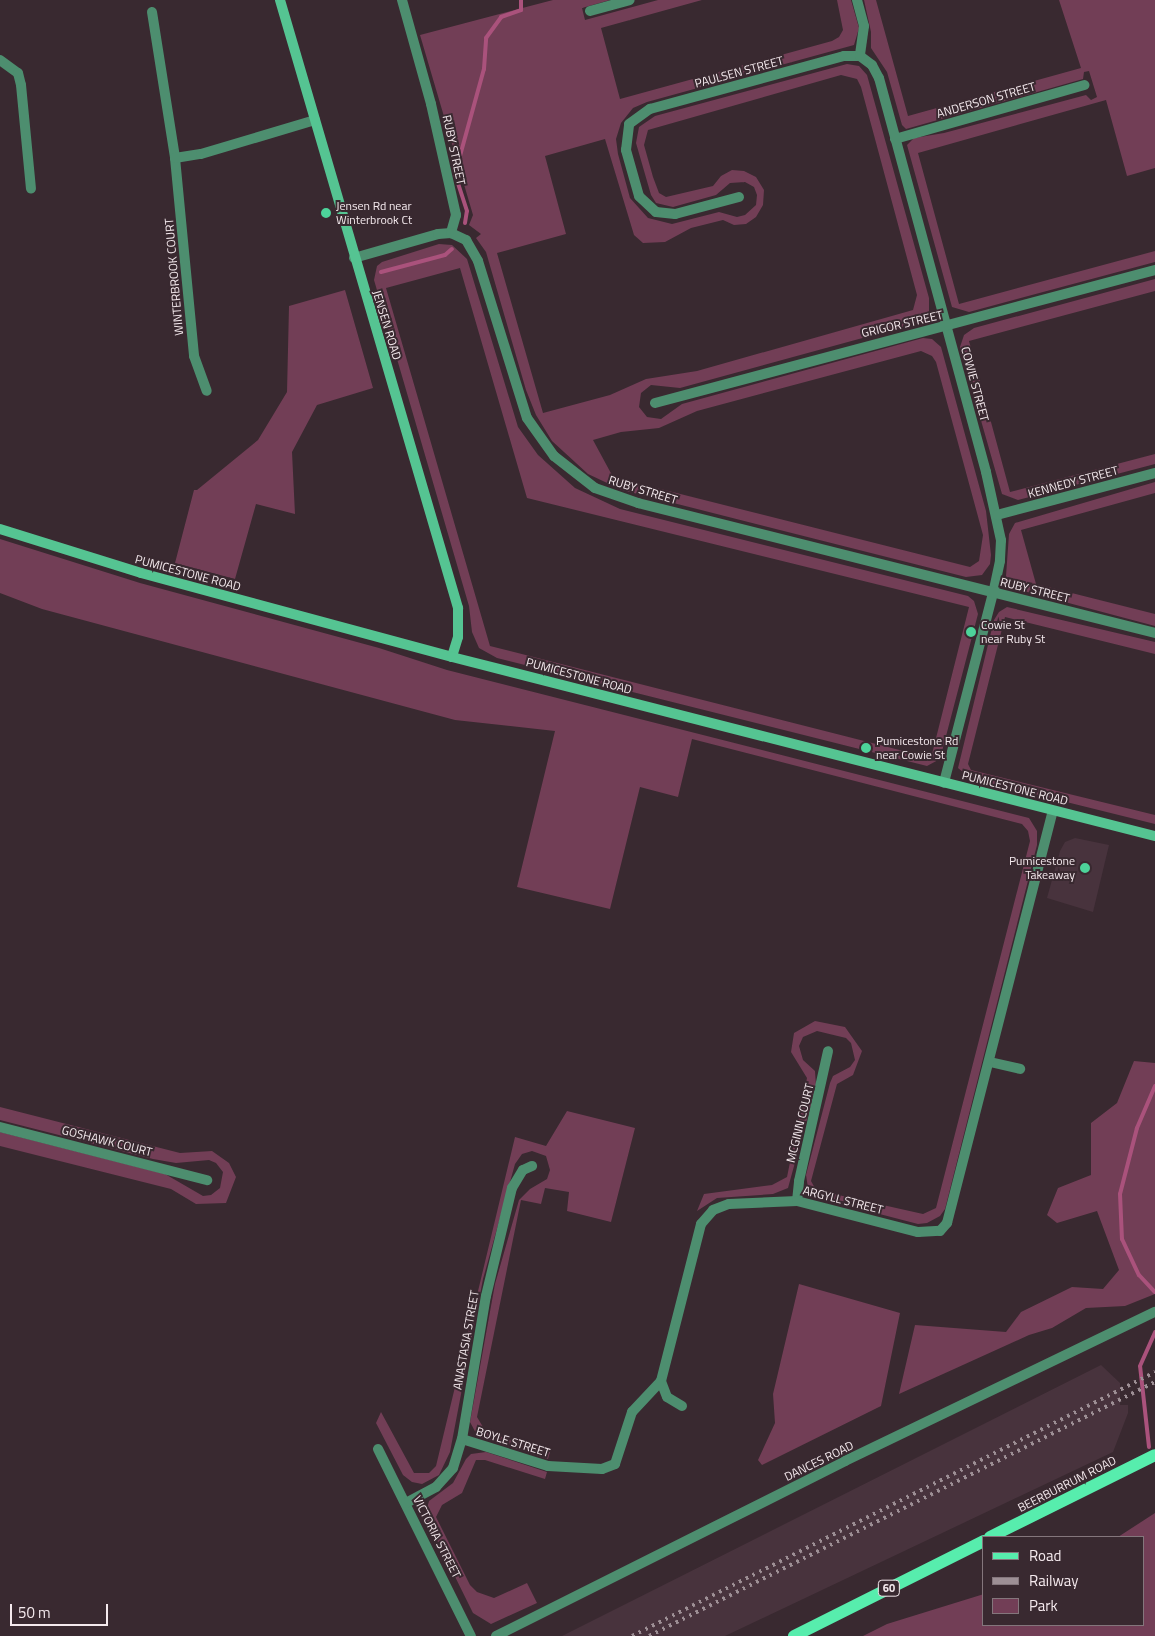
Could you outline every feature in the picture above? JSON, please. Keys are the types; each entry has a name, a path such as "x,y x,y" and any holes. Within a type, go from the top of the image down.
{"main road":[{"name":"JENSEN ROAD","path":"280,0 458,608 458,637 452,657"},
{"name":"PUMICESTONE ROAD","path":"0,529 150,576 452,657 1155,836"},
{"name":"BEERBURRUM ROAD","path":"992,1536 1150,1457"},
{"name":"60","path":"794,1636 982,1542"}],"street":[{"name":"RUBY STREET","path":"402,0 431,104 456,215 451,234 466,240 475,251 527,418 554,456 594,488 638,503 1155,634"},
{"path":"590,11 630,0"},
{"path":"857,0 864,26 860,56"},
{"name":"WINTERBROOK COURT","path":"152,12 175,158 194,356 207,391"},
{"name":"PAULSEN STREET","path":"739,197 675,214 656,212 639,196 626,150 628,124 650,109 844,56 860,56"},
{"name":"COWIE STREET","path":"860,56 872,64 879,78 997,515 1000,561 944,783"},
{"path":"0,60 18,73 22,85 31,189"},
{"name":"ANDERSON STREET","path":"895,139 1084,85"},
{"path":"175,158 200,154 315,120"},
{"path":"354,258 428,236 451,234"},
{"name":"GRIGOR STREET","path":"655,403 1155,270"},
{"name":"KENNEDY STREET","path":"997,515 1155,473"},
{"name":"ARGYLL STREET","path":"615,1464 632,1412 661,1381 696,1243 706,1216 729,1204 797,1201 918,1232 940,1231 950,1217 1053,811"},
{"name":"MCGINN COURT","path":"797,1201 828,1051"},
{"path":"990,1062 1020,1069"},
{"name":"GOSHAWK COURT","path":"0,1127 207,1180"},
{"name":"ANASTASIA STREET","path":"406,1504 443,1482 453,1468 462,1439 486,1296 512,1188 523,1170 532,1166"},
{"name":"DANCES ROAD","path":"496,1636 845,1461 1155,1312"},
{"path":"661,1381 667,1397 682,1406"},
{"name":"BOYLE STREET","path":"462,1439 548,1466 602,1469 615,1464"},
{"name":"VICTORIA STREET","path":"378,1449 472,1636"}],"shaded area":[{"path":"1075,838 1109,845 1093,912 1047,898 1060,851 1065,842"},
{"path":"1101,1365 1120,1383 1120,1405 1128,1405 1128,1413 1113,1452 725,1636 562,1636"}],"green space":[{"path":"553,0 610,0 582,8 585,20 658,0 702,0 601,28 620,99 832,41 839,37 843,30 837,0 851,0 859,28 854,45 647,102 633,108 621,123 616,139 618,154 630,198 648,218 672,224 719,212 737,217 745,215 756,205 757,195 754,187 745,182 730,183 716,195 673,207 656,203 651,195 636,143 639,127 655,116 847,64 859,66 867,75 929,298 929,313 921,322 680,388 651,385 641,393 639,407 647,417 661,419 682,404 923,338 932,339 941,347 986,511 991,555 990,564 982,575 966,577 622,490 588,474 552,441 536,415 526,390 486,252 476,238 481,234 469,225 473,215 420,35","holes":["841,75 857,79 861,87 917,295 913,310 697,371 646,379 610,395 543,413 497,253 566,234 545,156 605,139 634,235 643,243 665,242 691,228 723,220 734,225 746,224 756,217 763,205 764,190 756,177 744,171 732,170 721,176 713,186 666,197 659,193 644,145 648,130","921,351 932,356 936,362 983,535 979,561 970,567 613,477 593,440 621,432 659,428 697,411"]},
{"path":"864,0 876,0 908,116 1081,68 1059,0 1155,0 1155,168 1127,176 1106,100 918,153 959,304 1155,251 1155,262 969,312 952,307 907,145 914,138 944,133 1086,95 1091,100 1097,97 1089,71 1084,72 1083,79 906,129 902,125 887,72 871,48 871,32"},
{"path":"439,244 452,245 467,259 518,427 538,455 575,488 620,509 968,596 974,601 978,614 940,759 927,766 497,658 479,648 472,632 469,606 374,280 377,266 382,262","holes":["460,268 527,498 969,607 931,758 490,646 386,288"]},
{"path":"1155,279 1155,291 969,341 1010,492 1155,454 1155,464 1018,500 1002,494 960,347 964,335 974,328"},
{"path":"345,290 373,388 317,405 292,452 295,514 256,504 235,579 175,563 194,490 197,490 258,440 287,392 289,306"},
{"path":"1155,482 1155,493 1021,530 1036,584 1155,614 1155,626 1012,588 1006,576 1009,534 1015,523"},
{"path":"0,539 140,583 379,648 447,670 1029,818 1037,831 1037,845 945,1209 940,1216 927,1223 918,1224 818,1198 808,1188 806,1175 830,1083 833,1076 850,1067 855,1060 851,1043 846,1038 817,1031 803,1037 799,1046 803,1060 815,1071 816,1086 788,1188 773,1194 717,1198 697,1211 704,1194 772,1185 787,1177 807,1078 791,1052 794,1033 815,1021 845,1027 862,1051 853,1075 837,1084 811,1181 816,1190 923,1214 936,1208 1030,841 1028,831 1022,824 692,739 678,797 640,787 610,909 517,887 555,731 455,720 42,609 0,593"},
{"path":"1007,607 1155,642 1155,654 1005,617 968,764 971,770 1155,815 1155,824 970,778 958,768 994,620 999,612"},
{"path":"1134,1061 1155,1063 1155,1294 1125,1306 1086,1308 1052,1328 1029,1335 899,1394 915,1325 1006,1332 1021,1312 1072,1287 1103,1289 1119,1270 1097,1211 1057,1223 1047,1215 1058,1188 1091,1175 1091,1123 1117,1103"},
{"path":"0,1107 180,1153 212,1151 229,1163 236,1177 226,1203 196,1204 171,1189 0,1146 0,1132 165,1174 203,1196 211,1195 220,1188 223,1172 216,1163 209,1160 176,1163 153,1159 0,1120"},
{"path":"567,1111 635,1128 611,1222 567,1211 569,1192 545,1188 541,1204 521,1200 477,1417 486,1432 550,1452 548,1459 483,1438 477,1435 470,1422 495,1284 519,1200 530,1189 547,1179 550,1170 546,1156 532,1151 522,1154 515,1164 483,1279 450,1452 439,1475 422,1484 412,1482 403,1475 376,1423 381,1412 414,1473 429,1473 436,1466 515,1137 546,1146"},
{"path":"799,1284 900,1313 881,1406 762,1465 758,1460 775,1423 773,1394"},
{"path":"486,1452 547,1472 545,1479 485,1460 476,1460 462,1493 442,1505 436,1517 470,1585 477,1592 494,1598 527,1583 537,1603 491,1624 473,1613 425,1516 429,1501 453,1483 466,1459 471,1454"},
{"path":"1155,1513 1155,1636 863,1636 887,1624 982,1595 982,1626 1145,1626 1145,1536 1120,1536"}],"waterway":[{"path":"465,223 467,211 455,174 484,69 486,38 501,17 521,10 521,0"},
{"path":"381,272 445,255 452,249"},
{"path":"1155,1086 1137,1128 1120,1194 1122,1239 1139,1275 1155,1292"},
{"path":"1149,1447 1140,1366 1155,1332"}],"railway":[{"path":"632,1636 1155,1372"},
{"path":"649,1636 1155,1382"}],"place":[{"name":"Jensen Rd near Winterbrook Ct","path":"326,213"},
{"name":"Cowie St near Ruby St","path":"971,632"},
{"name":"Pumicestone Rd near Cowie St","path":"866,748"},
{"name":"Pumicestone Takeaway","path":"1085,868"}]}
